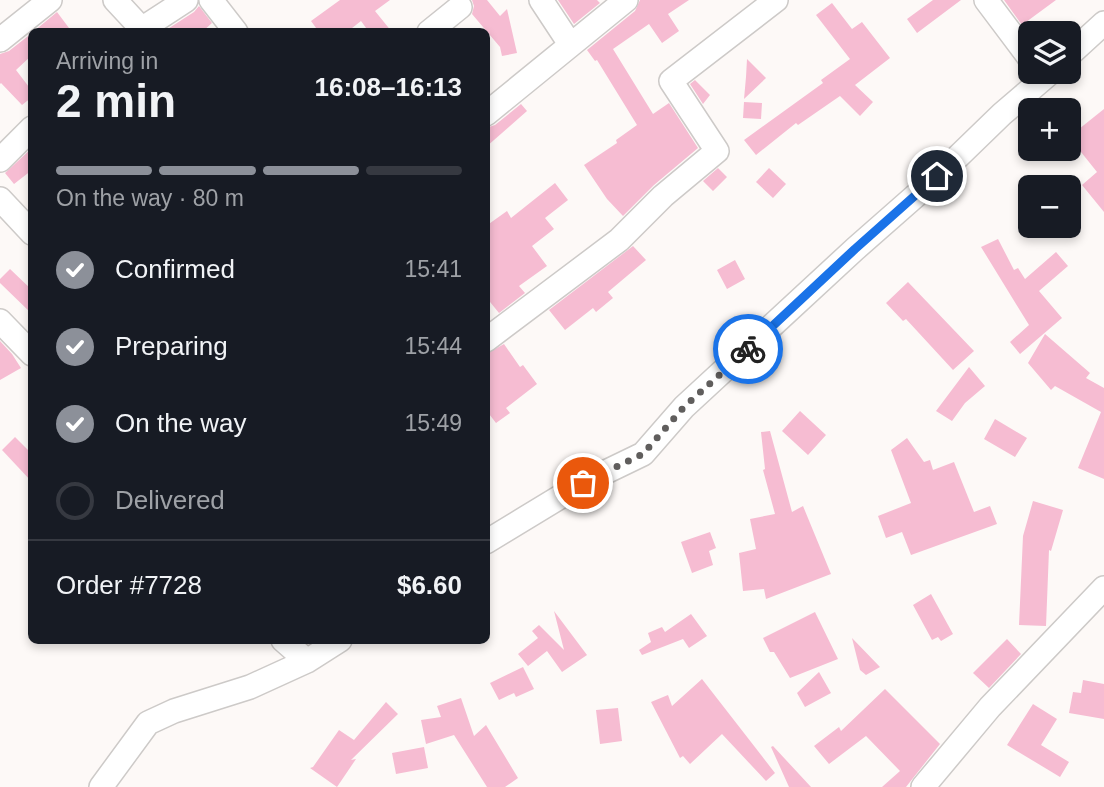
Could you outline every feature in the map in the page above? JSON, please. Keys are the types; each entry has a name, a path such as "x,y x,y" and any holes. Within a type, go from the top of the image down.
{"street":[{"path":"0,40 20,8 50,0"},
{"path":"115,0 137,28"},
{"path":"142,28 186,0"},
{"path":"211,0 233,28"},
{"path":"541,0 570,44"},
{"path":"490,111 626,0"},
{"path":"490,337 619,240 663,196 717,151 671,81 776,0"},
{"path":"986,0 1018,40"},
{"path":"434,28 460,7"},
{"path":"1081,44 1104,23"},
{"path":"490,540 583,483 643,454 684,407 937,176 1029,84"},
{"path":"0,160 28,132"},
{"path":"0,199 28,229"},
{"path":"0,321 28,350"},
{"path":"923,787 990,707 1104,588"},
{"path":"288,644 307,661"},
{"path":"101,787 148,723 174,711 250,687 307,661 334,644"}],"building":[{"path":"340,0 390,0 375,11 389,28 366,28 361,21 352,28 316,28 311,21"},
{"path":"472,0 487,0 500,16 507,9 517,53 502,56 500,47 490,35 490,28 484,28 472,14"},
{"path":"558,0 597,0 600,3 574,24"},
{"path":"640,0 689,0 668,14 679,31 662,43 649,24 613,49 653,114 669,103 698,148 654,185 623,216 607,199 584,165 617,143 616,140 637,125 597,60 595,61 587,50 635,11"},
{"path":"933,0 961,0 917,33 907,19"},
{"path":"1004,0 1056,0 1027,21 1019,21"},
{"path":"832,3 852,29 862,22 890,58 855,85 873,102 860,116 840,96 798,125 796,123 756,155 744,140 823,83 821,80 850,59 816,15"},
{"path":"199,6 212,23 206,28 169,28"},
{"path":"57,12 69,28 38,28"},
{"path":"28,36 28,59 16,70 28,86 28,100 22,105 0,84 0,54 9,51"},
{"path":"747,59 766,78 744,99 746,77"},
{"path":"695,80 710,95 703,104 690,84"},
{"path":"744,102 762,103 761,119 743,118"},
{"path":"521,104 527,111 490,143 490,127"},
{"path":"1104,109 1104,212 1082,185 1097,172 1081,152 1081,127"},
{"path":"28,152 28,173 14,184 5,173"},
{"path":"718,168 727,177 713,191 703,181"},
{"path":"769,168 786,184 773,198 756,182"},
{"path":"555,183 568,200 545,218 554,229 532,246 547,266 519,286 525,293 499,313 490,302 490,223 507,211 511,218"},
{"path":"998,239 1014,270 1018,268 1025,279 1056,252 1068,266 1039,291 1062,318 1020,354 1010,342 1029,325 981,247"},
{"path":"633,246 646,260 608,292 613,298 596,312 593,308 565,330 549,310"},
{"path":"735,260 745,279 727,289 717,270"},
{"path":"10,269 28,286 28,310 0,283 0,279"},
{"path":"908,282 974,351 953,370 906,319 903,321 886,303"},
{"path":"1045,334 1090,373 1086,378 1104,388 1104,479 1078,468 1101,412 1055,386 1051,390 1028,363"},
{"path":"0,341 21,368 0,380"},
{"path":"504,344 520,367 523,365 537,384 506,408 510,413 496,423 490,415 490,352"},
{"path":"969,367 985,386 965,403 952,421 936,411"},
{"path":"800,411 826,435 808,455 782,431"},
{"path":"995,419 1027,438 1015,457 984,439"},
{"path":"770,431 792,512 803,506 831,574 766,599 764,589 743,591 739,553 756,549 750,519 775,514 763,470 761,432"},
{"path":"15,437 28,450 28,478 2,450"},
{"path":"907,438 924,462 930,460 933,470 954,462 974,512 990,506 997,524 911,555 902,532 886,538 878,516 911,503 891,450"},
{"path":"1033,501 1063,510 1051,551 1049,550 1046,626 1019,625 1023,536"},
{"path":"710,532 716,548 709,551 713,565 692,573 681,542"},
{"path":"931,594 953,634 941,641 938,637 932,640 913,605"},
{"path":"554,611 587,655 562,672 547,651 528,666 518,654 538,638 532,631 539,625 564,650"},
{"path":"815,612 838,659 790,678 763,638"},
{"path":"691,614 707,636 689,648 683,639 642,655 639,650 651,642 648,633 662,627 665,632"},
{"path":"852,638 880,667 866,675 860,670"},
{"path":"1007,639 1021,654 989,688 973,673"},
{"path":"523,667 534,689 516,697 514,693 499,700 490,683"},
{"path":"819,672 831,693 805,707 797,693"},
{"path":"702,679 775,773 766,781 722,734 690,764 683,756 680,758 651,702 668,695 672,706"},
{"path":"1083,680 1104,684 1104,719 1069,713 1073,692 1081,693"},
{"path":"885,689 940,744 906,787 882,787 900,771 866,736 829,764 814,746 839,727 841,731"},
{"path":"461,698 474,736 486,725 518,778 505,787 487,787 454,735 426,744 421,720 441,717 437,706"},
{"path":"386,702 398,714 351,760 356,759 337,787 310,768 339,730 354,740"},
{"path":"1033,704 1057,719 1041,745 1069,762 1060,777 1007,745"},
{"path":"618,708 622,741 600,744 596,710"},
{"path":"773,746 811,787 789,787 771,747"},
{"path":"424,747 428,768 396,774 392,753"}],"way so far":[{"path":"583,483 643,454 684,407 748,349"}],"route":[{"path":"748,349 937,176"}]}
